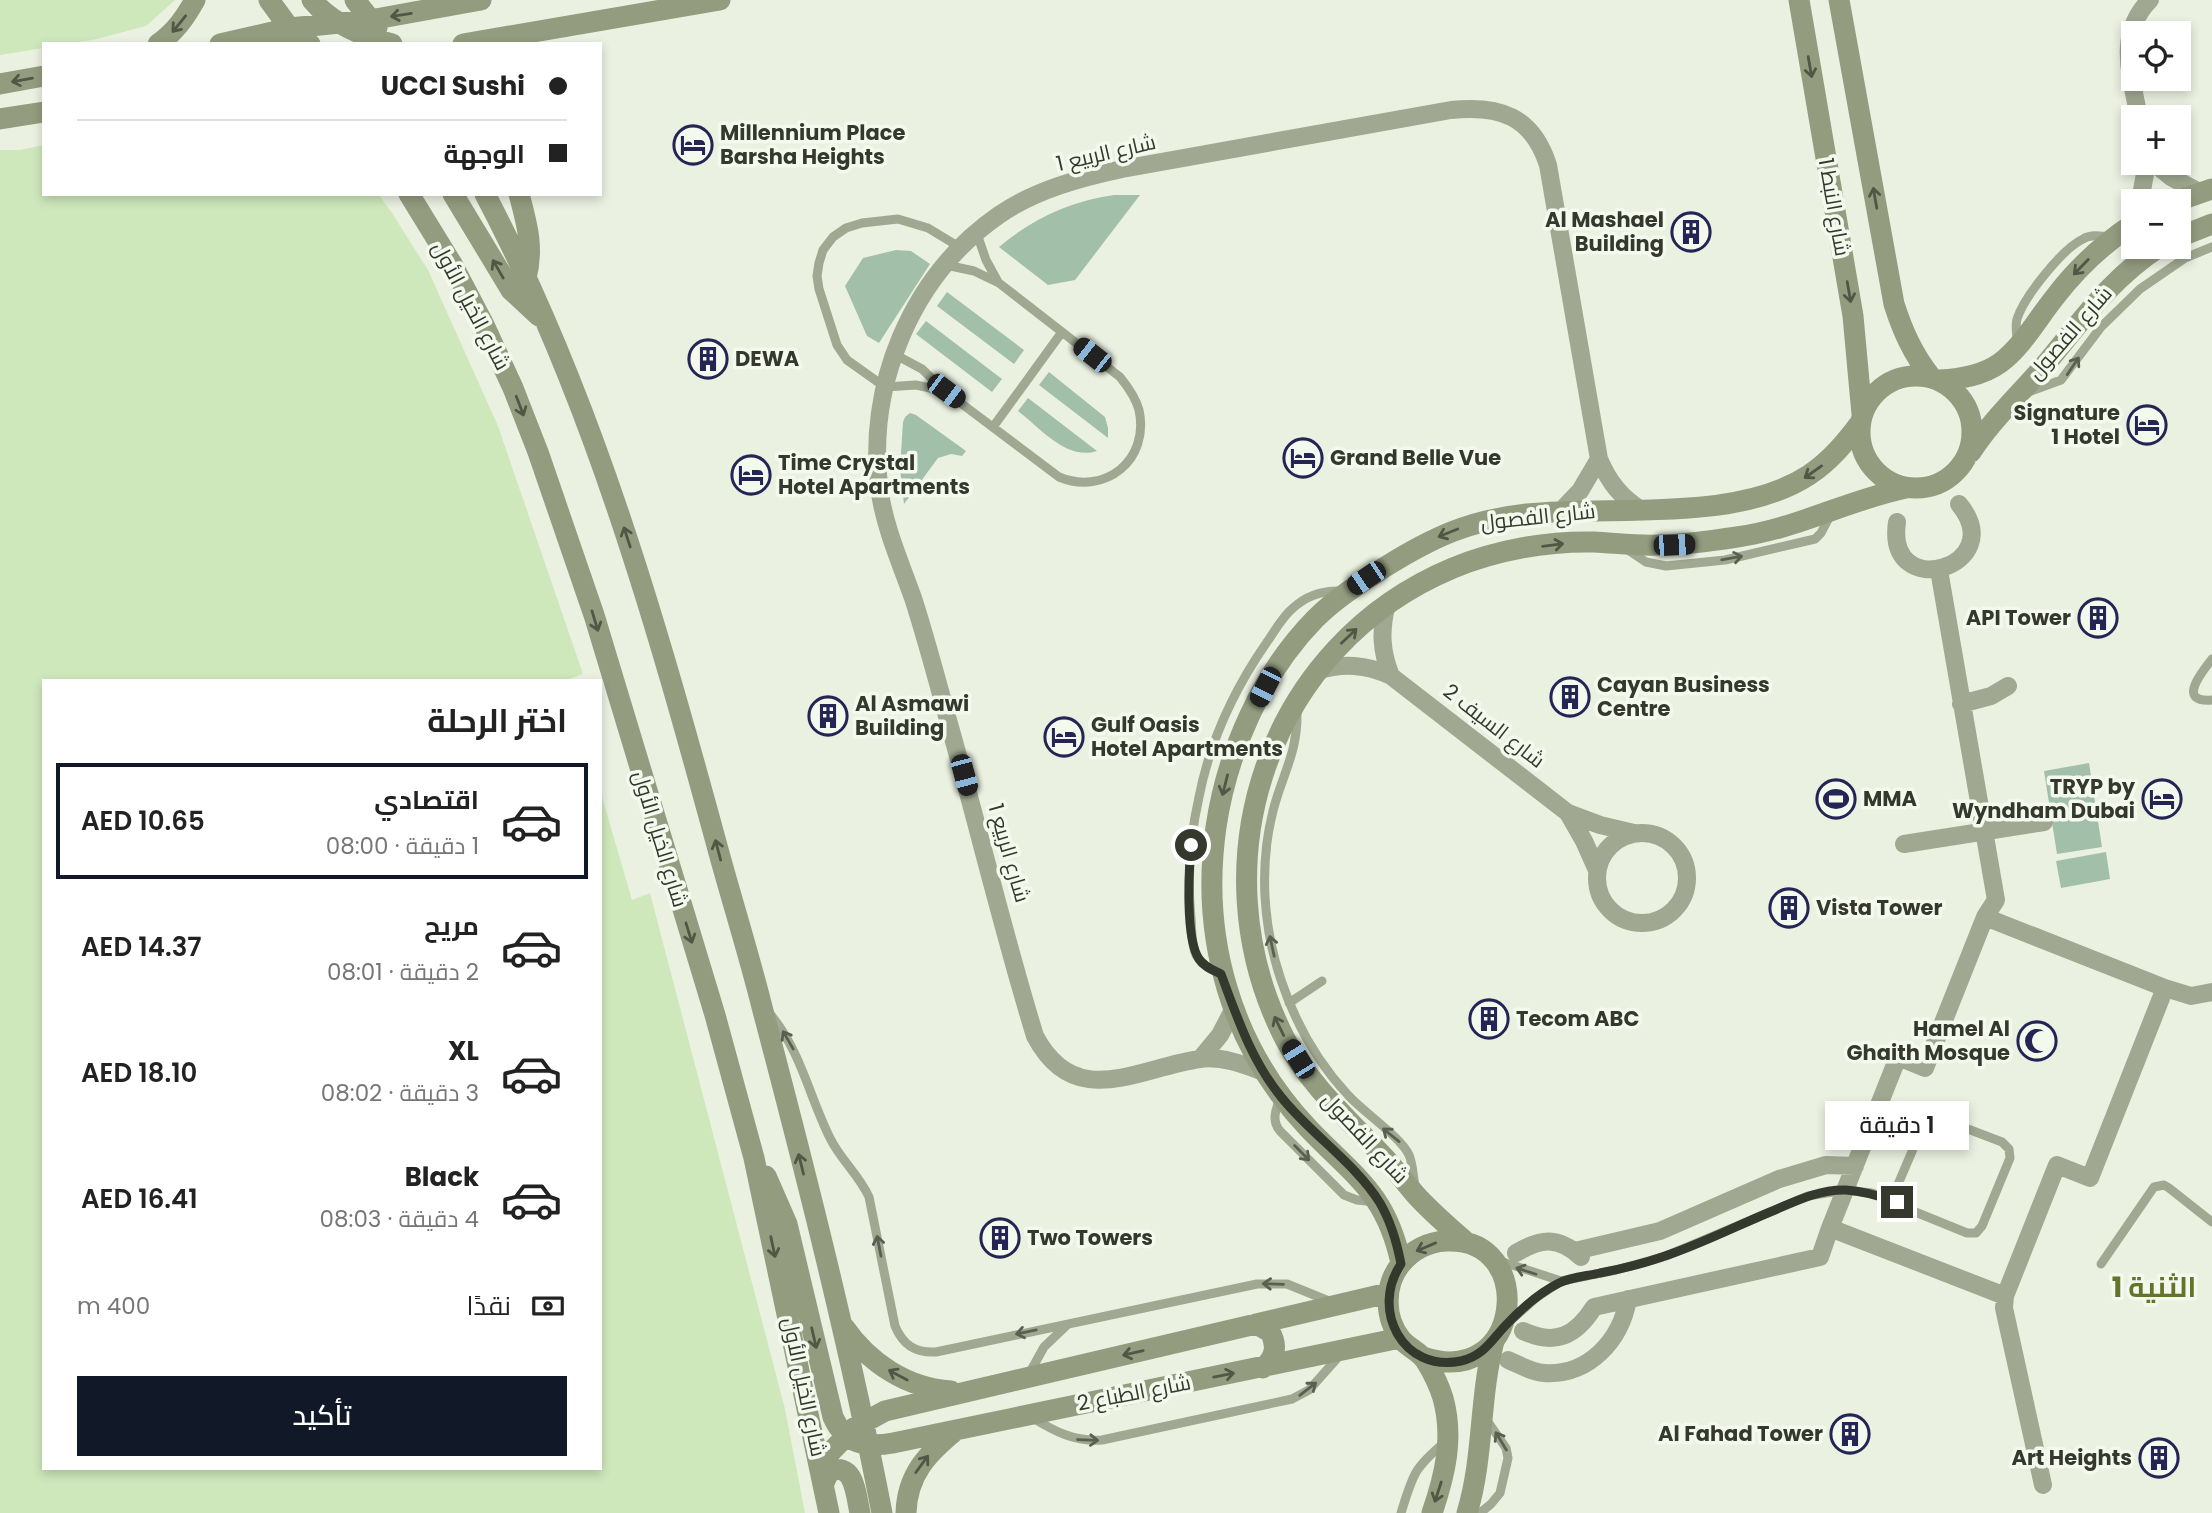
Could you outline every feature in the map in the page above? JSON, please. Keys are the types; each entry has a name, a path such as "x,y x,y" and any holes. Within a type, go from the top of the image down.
{"street":[{"path":"161,42 186,17 195,0"},
{"path":"269,0 301,39"},
{"path":"312,0 338,22 364,36 384,42"},
{"path":"355,0 389,42"},
{"path":"230,42 254,37 301,39 338,22 370,20 481,0"},
{"path":"475,42 720,0"},
{"name":"شارع النبط 1","path":"1799,0 1853,316 1861,419"},
{"name":"شارع النبط 1","path":"1839,0 1894,304 1902,331 1914,356 1935,379"},
{"path":"2137,105 2127,47 2132,25 2150,0"},
{"path":"562,42 600,21"},
{"path":"0,84 42,76"},
{"name":"شارع الربيع 1","path":"1263,1072 1233,1061 1201,1059 1114,1080 1088,1080 1056,1065 1035,1036 926,642 880,496 877,448 885,387 894,354 920,298 961,248 999,216 1069,182 1451,110 1485,109 1501,112 1516,119 1531,131 1542,147 1548,164 1599,459 1619,494 1643,512"},
{"path":"0,119 42,111"},
{"path":"2169,175 2205,190"},
{"name":"شارع الخيل الأول","path":"410,196 452,264 513,387 594,615 715,1015 754,1158 829,1513"},
{"path":"454,196 511,290 544,319"},
{"path":"486,196 544,319 612,493 687,732 762,1004 856,1387 882,1513"},
{"path":"520,196 530,237 531,250 526,278"},
{"path":"2191,232 2212,224"},
{"name":"شارع الفصول","path":"1935,379 1961,379 1982,373 2001,362 2074,274 2121,233"},
{"name":"شارع الفصول","path":"1964,462 2014,396 2043,367 2108,288 2142,259"},
{"path":"1914,375 1935,379 1960,397 1971,422 1972,436 1964,462 1953,475 1939,484 1906,488 1892,484 1870,466 1861,445 1861,419 1870,399 1882,387 1897,379 1914,375"},
{"name":"شارع الفصول","path":"1401,1264 1396,1241 1379,1203 1360,1179 1309,1129 1263,1072 1247,1042 1221,974 1213,925 1212,876 1216,826 1227,778 1243,731 1265,687 1282,660 1315,620 1347,591 1405,553 1457,529 1491,519 1561,512 1643,512 1761,497 1807,477 1827,462 1845,444 1861,419"},
{"path":"1561,512 1580,491 1599,459"},
{"name":"شارع الفصول","path":"1467,1243 1416,1195 1382,1154 1335,1108 1309,1077 1269,1006 1257,967 1248,921 1246,875 1250,829 1260,783 1276,740 1297,699 1316,671 1346,639 1387,604 1453,568 1505,552 1562,543 1691,544 1741,537 1773,531 1869,497 1906,488"},
{"path":"1897,522 1895,534 1904,557 1914,566 1939,570 1961,559 1972,537 1971,524 1959,504"},
{"path":"1467,1513 1478,1468 1488,1365 1506,1334 1509,1299 1507,1284 1491,1258 1467,1243 1452,1241 1424,1246 1412,1253 1395,1272 1388,1293 1388,1309 1400,1338 1410,1349 1435,1361 1461,1361 1485,1350 1506,1334 1558,1338 1579,1327 1594,1307 1820,1257 1898,1057 1925,1068 1985,918 1996,900 1939,570"},
{"path":"1387,604 1382,637 1383,652 1391,676"},
{"name":"شارع السيف 2","path":"1316,671 1341,666 1380,670 1568,813 1600,825 1634,833"},
{"path":"1961,704 1991,696 2008,686"},
{"name":"شارع السيف 2","path":"1568,813 1597,870"},
{"path":"1904,844 2044,822"},
{"path":"1647,832 1672,843 1681,853 1687,874 1686,887 1674,910 1656,921 1646,923 1624,920 1614,915 1600,897 1596,881 1597,870 1609,845 1621,837 1647,832"},
{"path":"1985,918 2165,988 2191,996 2212,992"},
{"path":"2043,1485 2004,1308 2005,1296 2057,1166 2090,1178 2165,988"},
{"path":"1201,1059 1220,1035 1234,1008"},
{"path":"754,1158 773,1189 787,1224 832,1417 845,1436 856,1443 869,1446"},
{"path":"1516,1253 1531,1244 1546,1240 1561,1243 1579,1255 1660,1231 1779,1179 1826,1165 1855,1166"},
{"path":"1830,1228 2005,1296"},
{"name":"شارع الطباع 2","path":"822,1473 845,1436 864,1421 885,1411 1388,1293"},
{"path":"1508,1360 1530,1370 1545,1373 1578,1367 1593,1359 1615,1336 1623,1323 1628,1299"},
{"path":"840,1322 863,1350 891,1372 926,1387 963,1392"},
{"path":"1256,1324 1270,1332 1274,1339 1274,1356 1262,1368"},
{"name":"شارع الطباع 2","path":"869,1446 1400,1338"},
{"path":"1423,1357 1442,1396 1447,1417 1448,1439 1441,1486 1432,1513"},
{"path":"825,1383 833,1400 842,1405 851,1401 856,1387"},
{"path":"906,1513 911,1483 918,1468 936,1447 959,1428"},
{"path":"822,1473 842,1469 847,1472 853,1483 860,1513"}],"lane":[{"path":"946,391 916,385 885,387 854,366 837,345 817,276 823,250 833,237 846,228 862,223 898,219 929,228 961,248"},
{"path":"977,234 986,260 999,284"},
{"path":"2014,396 2052,386 2061,380 2101,327 2140,289 2185,258 2212,247"},
{"path":"894,354 922,369 946,391 1059,478 1070,482 1094,483 1108,478 1130,460 1140,433 1139,410 1120,377 999,284 974,271 946,265"},
{"path":"993,427 1062,332"},
{"path":"2212,659 2195,681 2193,688 2202,701 2212,700"},
{"path":"1297,699 1297,738 1272,813 1267,846 1266,914 1272,947 1289,1003 1308,1041 1348,1096 1408,1152 1416,1195"},
{"path":"1289,1003 1322,981"},
{"path":"762,1004 791,1045 828,1135 869,1197 895,1326 906,1344 915,1350 936,1352 1267,1283 1287,1284 1337,1305"},
{"path":"1506,1334 1536,1298 1561,1281 1666,1256 1808,1196 1845,1190 1872,1193 1967,1233 1976,1233 1982,1226 2010,1158 2009,1149 2002,1142 1940,1118 1928,1119 1896,1189 1897,1202"},
{"path":"2101,1264 2154,1186 2169,1188 2212,1222"},
{"path":"1491,1258 1561,1281"},
{"path":"1027,1378 1044,1348 1068,1324"},
{"path":"1026,1415 1075,1439 1089,1441 1115,1437 1292,1399 1309,1390 1344,1350"},
{"path":"1480,1513 1500,1493 1508,1458 1506,1448 1482,1413"},
{"path":"1401,1513 1415,1472 1425,1459 1448,1439"}],"shaded area":[{"path":"1114,195 1140,195 1075,280 1048,285 999,247 1025,228 1053,213"},
{"path":"896,250 911,251 930,264 879,343 867,336 845,286 863,258"},
{"path":"947,292 1024,350 1014,364 937,306"},
{"path":"926,321 1002,379 992,392 916,334"},
{"path":"1049,372 1105,417 1108,438 1039,385"},
{"path":"1028,398 1097,451 1075,451 1054,441 1018,411"},
{"path":"910,413 966,451 962,456 951,454 938,458 904,504 900,469 903,422"},
{"path":"2089,763 2102,847 2057,854 2044,771"},
{"path":"2106,852 2110,879 2061,888 2056,861"}],"sand":[{"path":"0,0 175,0 146,26 79,42 42,42 42,48 0,55"},
{"path":"42,145 42,196 379,196 428,270 498,426 583,674 569,679 42,679 42,1470 602,1470 602,797 632,900 650,893 785,1409 805,1513 0,1513 0,150 20,150"}],"place":[{"name":"Millennium Place Barsha Heights","path":"693,145"},
{"name":"Al Mashael Building","path":"1691,232"},
{"name":"DEWA","path":"708,359"},
{"name":"Signature 1 Hotel","path":"2147,425"},
{"name":"Grand Belle Vue","path":"1303,458"},
{"name":"Time Crystal Hotel Apartments","path":"751,475"},
{"name":"API Tower","path":"2098,618"},
{"name":"Cayan Business Centre","path":"1570,697"},
{"name":"Al Asmawi Building","path":"828,716"},
{"name":"Gulf Oasis Hotel Apartments","path":"1064,737"},
{"name":"MMA","path":"1836,799"},
{"name":"TRYP by Wyndham Dubai","path":"2162,799"},
{"name":"Vista Tower","path":"1789,908"},
{"name":"Tecom ABC","path":"1489,1019"},
{"name":"Hamel Al Ghaith Mosque","path":"2037,1041"},
{"name":"Two Towers","path":"1000,1238"},
{"name":"Al Fahad Tower","path":"1850,1434"},
{"name":"Art Heights","path":"2159,1458"}],"district":[{"name":"الثنية 1","path":"2154,1287"}],"route":[{"path":"1191,845 1188,883 1193,942 1197,956 1206,967 1221,974 1247,1042 1263,1072 1281,1097 1360,1179 1379,1203 1396,1241 1401,1264 1395,1272 1388,1293 1392,1324 1410,1349 1423,1357 1448,1362 1473,1357 1485,1350 1503,1328 1536,1298 1561,1281 1666,1256 1808,1196 1845,1190 1872,1193 1897,1202"}]}
